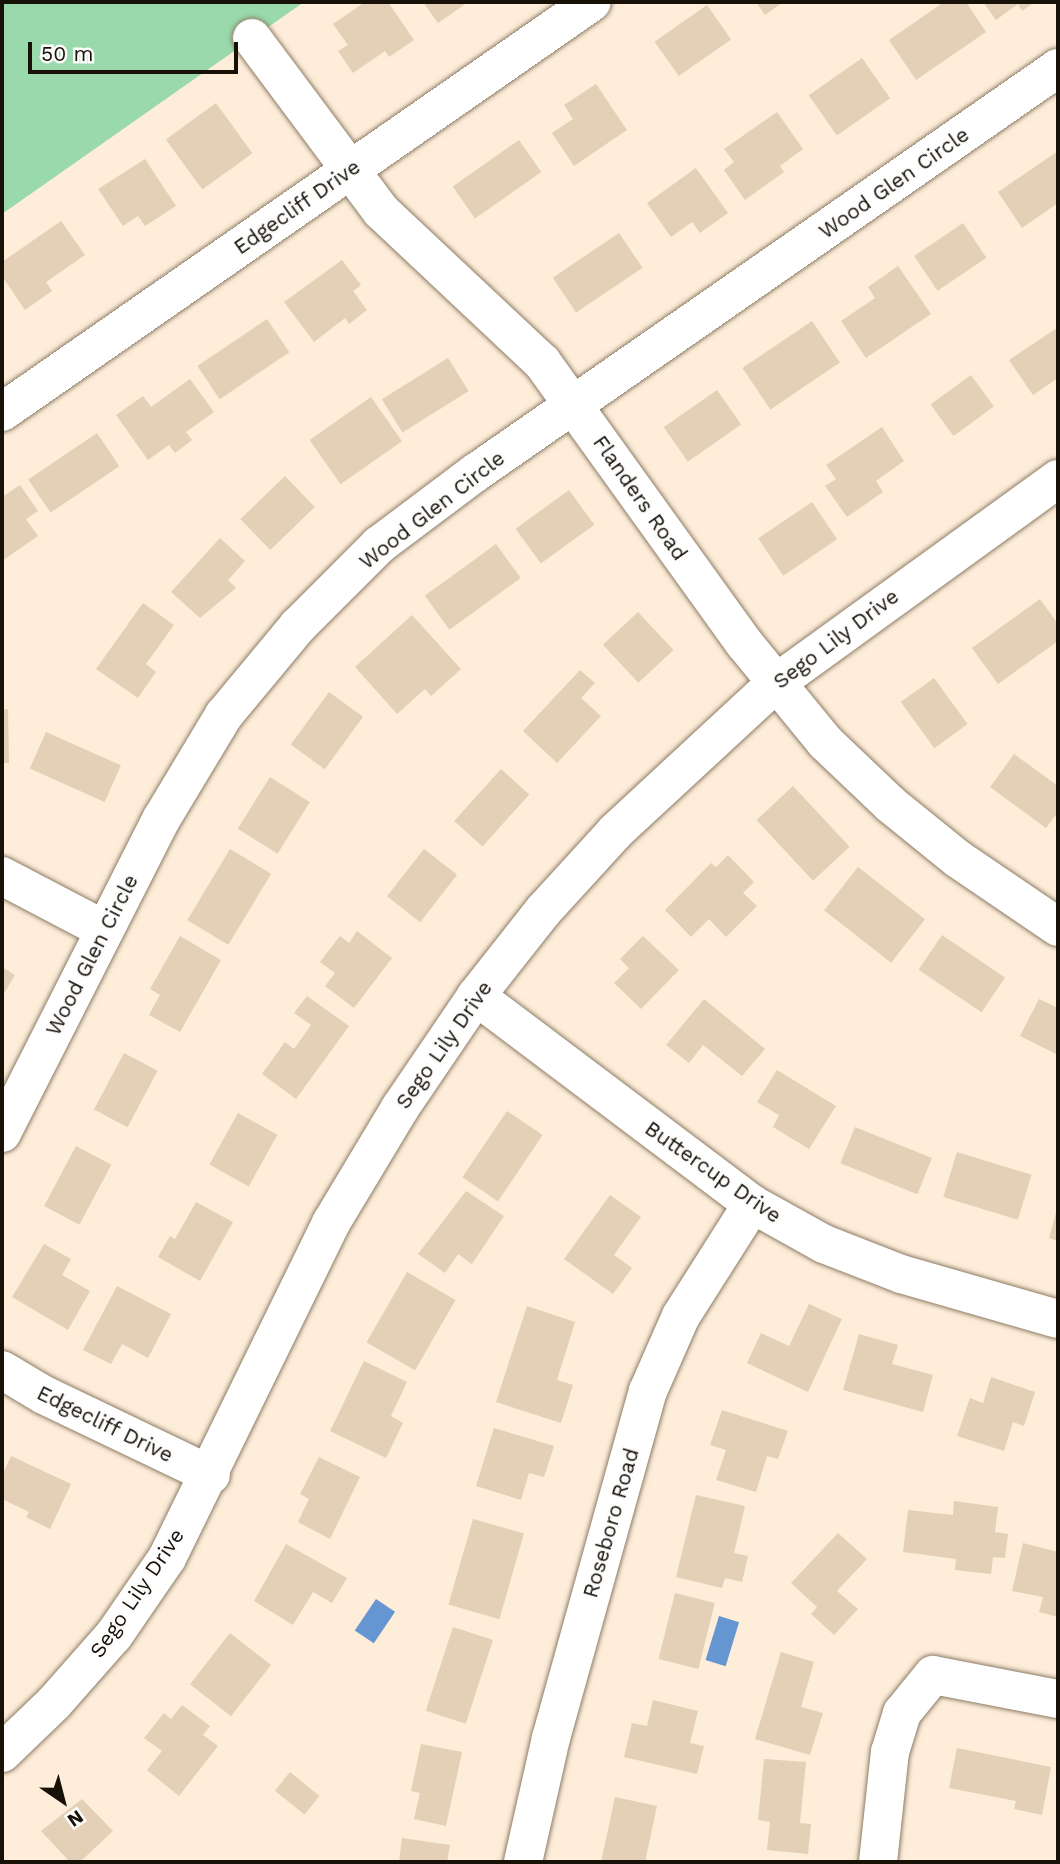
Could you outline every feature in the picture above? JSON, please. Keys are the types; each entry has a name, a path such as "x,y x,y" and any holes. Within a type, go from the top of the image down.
{"street":[{"name":"Edgecliff Drive","path":"2,412 592,2"},
{"name":"Flanders Road","path":"252,38 348,172 420,253 498,317 542,362 776,683 825,743 890,804 958,859 1058,927"},
{"name":"Wood Glen Circle","path":"2,1133 162,818 225,715 298,626 379,545 574,405 1058,68"},
{"name":"Sego Lily Drive","path":"2,1752 54,1703 114,1634 167,1558 211,1475 331,1223 400,1108 476,996 543,911 616,831 776,683 1058,480"},
{"path":"2,876 105,930"},
{"name":"Buttercup Drive","path":"476,996 752,1204 824,1244 901,1274 1058,1319"},
{"name":"Roseboro Road","path":"523,1862 551,1738 648,1391 681,1316 752,1204"},
{"name":"Edgecliff Drive","path":"2,1370 44,1395 211,1475"},
{"path":"878,1862 890,1752 902,1713 933,1675 1058,1699"}],"green space":[{"path":"2,2 304,2 2,214"}],"water":[{"path":"376,1599 395,1612 374,1643 355,1631"},
{"path":"719,1616 739,1622 726,1666 706,1660"}],"building":[{"path":"365,2 388,2 414,40 389,57 385,51 353,73 338,51 348,45 333,24"},
{"path":"423,2 462,2 464,5 438,23"},
{"path":"756,2 783,2 765,15"},
{"path":"944,2 966,2 986,32 916,80 889,40"},
{"path":"983,2 1035,2 1022,11 1018,4 996,20"},
{"path":"707,5 731,39 679,76 655,42"},
{"path":"862,58 890,98 837,135 809,95"},
{"path":"596,84 627,130 574,166 552,133 573,119 564,105"},
{"path":"216,103 252,153 202,190 166,139"},
{"path":"777,112 803,149 780,166 784,172 745,200 724,170 734,162 724,149"},
{"path":"519,140 541,172 475,218 453,186"},
{"path":"1058,151 1058,203 1022,228 998,192"},
{"path":"145,159 176,206 145,226 138,216 123,226 98,189"},
{"path":"696,168 728,213 700,233 692,222 671,237 647,203"},
{"path":"61,221 85,255 46,282 52,291 25,310 2,276 2,262"},
{"path":"963,223 986,258 938,291 914,256"},
{"path":"619,233 642,268 576,313 553,278"},
{"path":"342,260 361,285 353,291 367,310 349,324 345,318 314,342 284,302"},
{"path":"898,266 931,314 866,358 841,321 875,298 868,287"},
{"path":"267,319 289,352 220,399 197,366"},
{"path":"812,321 840,362 770,409 742,368"},
{"path":"1057,328 1058,378 1033,395 1009,360"},
{"path":"448,358 469,391 403,432 382,399"},
{"path":"971,375 994,407 953,436 931,404"},
{"path":"190,379 214,412 186,432 192,440 175,453 169,445 148,460 116,415 143,396 151,407"},
{"path":"717,390 741,424 688,462 664,427"},
{"path":"371,397 402,441 341,484 310,440"},
{"path":"882,427 904,461 876,481 883,492 847,517 825,486 836,479 826,465"},
{"path":"97,433 119,466 51,513 28,479"},
{"path":"285,476 315,507 270,550 240,519"},
{"path":"20,485 38,511 26,519 38,536 2,561 2,497"},
{"path":"569,490 594,525 541,564 516,529"},
{"path":"812,502 837,539 783,576 758,538"},
{"path":"220,538 245,561 228,580 236,588 200,618 171,592"},
{"path":"496,544 521,578 449,630 425,596"},
{"path":"1040,599 1058,624 1058,641 998,684 972,648"},
{"path":"143,603 174,625 146,664 156,672 138,698 96,669"},
{"path":"638,612 673,650 638,683 603,645"},
{"path":"412,615 461,669 431,696 425,689 397,714 355,667"},
{"path":"580,670 595,683 581,698 601,716 557,763 523,731"},
{"path":"934,678 968,724 934,748 901,702"},
{"path":"329,692 363,717 325,769 291,745"},
{"path":"8,709 9,763 2,763 2,710"},
{"path":"46,732 121,765 105,802 30,769"},
{"path":"1014,754 1058,786 1058,812 1046,828 990,787"},
{"path":"501,769 529,794 482,846 454,821"},
{"path":"270,777 310,802 278,854 238,829"},
{"path":"793,786 850,847 813,881 756,820"},
{"path":"230,849 271,874 228,945 187,920"},
{"path":"424,849 457,875 420,922 387,896"},
{"path":"728,855 754,882 743,893 757,906 726,937 709,919 691,937 665,910 711,863 716,867"},
{"path":"858,867 925,919 891,963 824,910"},
{"path":"357,931 392,958 354,1008 325,986 335,973 320,962 340,936 349,943"},
{"path":"942,935 1005,977 982,1012 919,970"},
{"path":"180,936 221,960 180,1032 149,1015 160,995 150,989"},
{"path":"643,936 679,970 641,1009 614,983 629,968 620,959"},
{"path":"2,967 15,975 2,997"},
{"path":"307,996 349,1026 296,1099 262,1074 285,1042 294,1049 311,1025 294,1013"},
{"path":"704,999 765,1049 742,1076 703,1045 689,1063 666,1045"},
{"path":"1039,999 1058,1008 1058,1055 1020,1036"},
{"path":"124,1053 158,1071 128,1127 94,1110"},
{"path":"777,1070 836,1106 809,1149 773,1127 779,1115 757,1102"},
{"path":"507,1111 543,1135 498,1201 462,1177"},
{"path":"238,1113 277,1135 249,1186 209,1165"},
{"path":"855,1127 932,1158 917,1194 840,1163"},
{"path":"76,1146 111,1165 79,1225 44,1206"},
{"path":"957,1152 1032,1175 1018,1220 943,1197"},
{"path":"466,1191 504,1216 472,1264 458,1254 445,1273 418,1254"},
{"path":"610,1195 641,1217 614,1255 632,1268 613,1294 564,1259"},
{"path":"196,1202 233,1222 200,1281 158,1257 170,1236 175,1239"},
{"path":"1058,1209 1058,1241 1049,1238"},
{"path":"44,1244 71,1259 62,1275 90,1291 68,1330 12,1297"},
{"path":"407,1272 455,1300 415,1370 366,1342"},
{"path":"117,1286 171,1314 148,1358 122,1344 111,1364 83,1350"},
{"path":"809,1304 842,1319 808,1392 747,1363 761,1333 789,1346"},
{"path":"527,1306 575,1322 557,1380 573,1385 561,1423 496,1402"},
{"path":"859,1334 898,1345 892,1364 933,1375 923,1412 843,1390"},
{"path":"364,1361 407,1382 391,1416 403,1423 386,1458 330,1431"},
{"path":"991,1377 1035,1392 1024,1426 1013,1422 1004,1451 957,1436 970,1398 983,1403"},
{"path":"722,1410 788,1431 778,1459 767,1456 756,1492 716,1480 726,1450 710,1445"},
{"path":"494,1428 554,1446 544,1477 529,1473 521,1500 476,1486"},
{"path":"11,1456 71,1484 50,1529 26,1517 29,1512 2,1499 2,1476"},
{"path":"319,1457 360,1477 330,1539 298,1522 309,1499 300,1494"},
{"path":"696,1495 745,1506 734,1553 748,1556 742,1582 725,1578 722,1588 676,1577"},
{"path":"954,1501 998,1507 995,1532 1008,1534 1005,1558 993,1557 991,1574 955,1570 956,1559 903,1552 908,1510 953,1515"},
{"path":"473,1519 524,1534 499,1619 448,1605"},
{"path":"838,1533 867,1559 837,1591 858,1609 834,1635 811,1614 817,1607 791,1583"},
{"path":"1023,1543 1058,1552 1058,1617 1039,1612 1043,1597 1012,1591"},
{"path":"286,1544 347,1578 332,1603 313,1592 293,1625 254,1601"},
{"path":"675,1593 715,1603 698,1669 659,1659"},
{"path":"453,1627 493,1640 466,1724 426,1711"},
{"path":"230,1633 271,1665 231,1716 190,1684"},
{"path":"781,1652 814,1662 801,1707 823,1713 810,1755 755,1739"},
{"path":"653,1700 698,1711 690,1743 704,1746 697,1774 624,1757 632,1723 647,1726"},
{"path":"182,1705 210,1726 203,1735 218,1746 179,1796 147,1770 162,1751 144,1738 164,1713 171,1719"},
{"path":"421,1744 462,1752 446,1826 414,1819 420,1793 411,1791"},
{"path":"957,1748 1051,1767 1042,1815 1014,1809 1016,1801 949,1788"},
{"path":"764,1759 806,1762 800,1823 811,1824 808,1854 767,1850 770,1822 758,1820"},
{"path":"290,1772 320,1796 304,1815 275,1791"},
{"path":"615,1797 657,1806 645,1862 601,1862"},
{"path":"82,1799 113,1831 80,1862 70,1862 41,1831"},
{"path":"402,1838 450,1845 447,1862 399,1862"}]}
